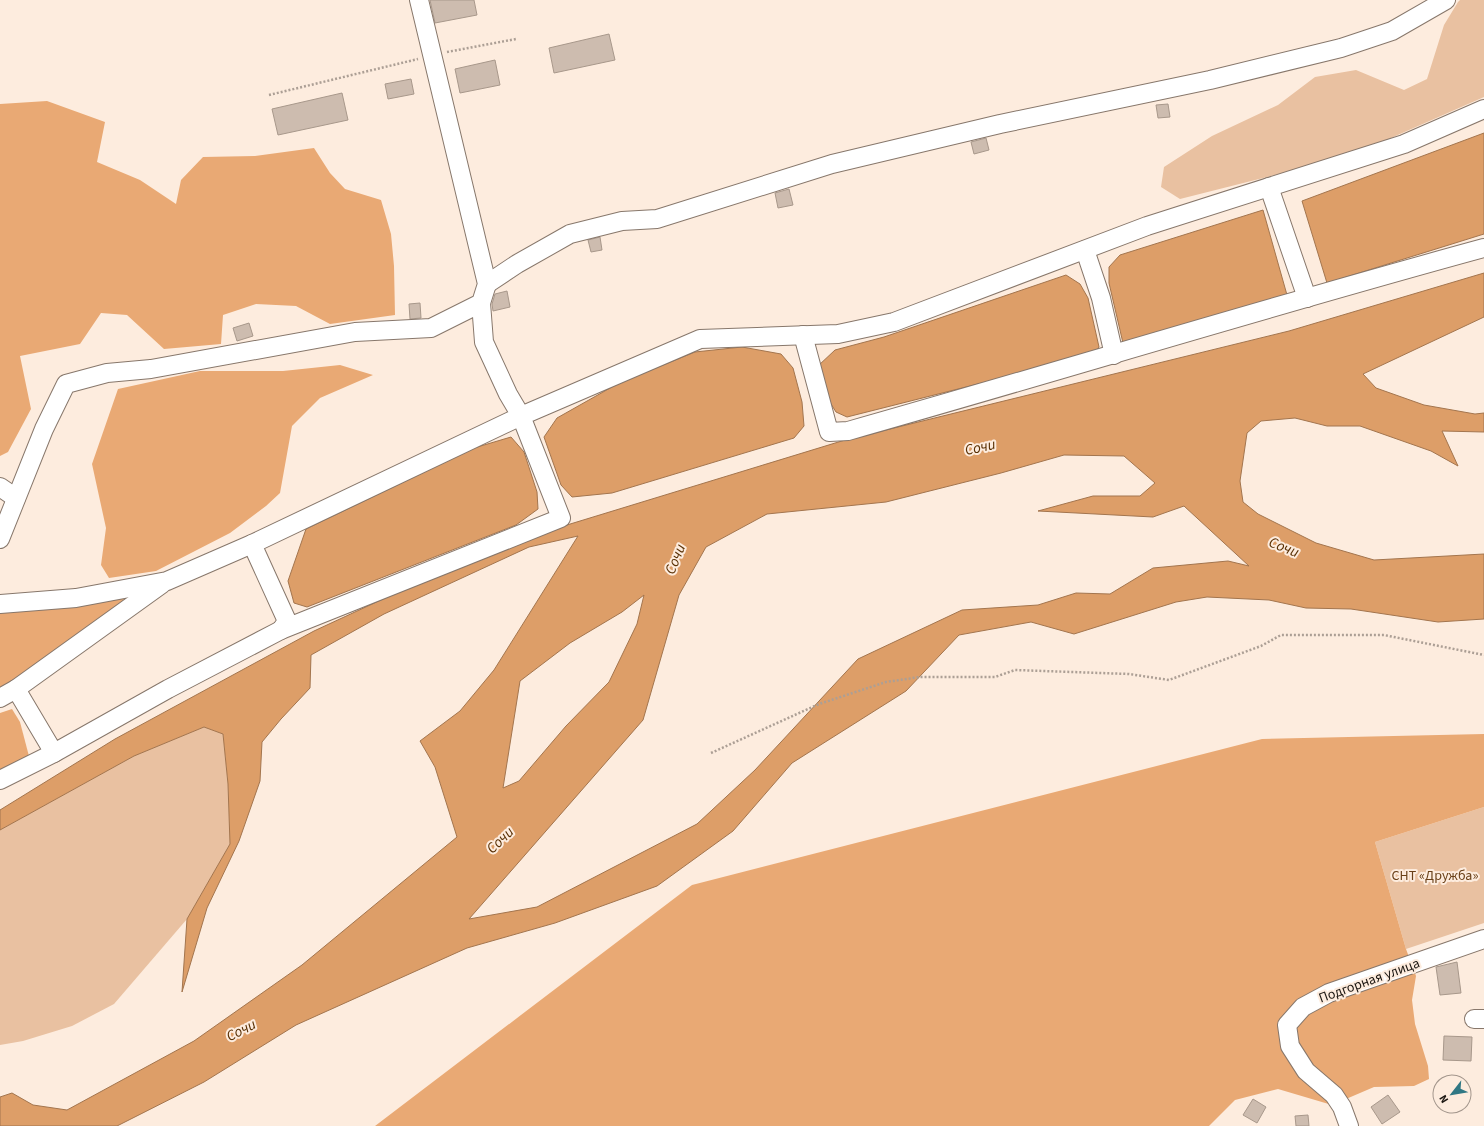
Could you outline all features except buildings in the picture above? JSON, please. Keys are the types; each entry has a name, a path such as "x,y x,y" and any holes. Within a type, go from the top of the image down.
{"street":[{"path":"0,780 54,753 168,689 280,630 561,518 521,416 508,394 484,342 481,303 486,284 419,0"},
{"path":"486,284 517,264 570,234 622,221 657,218 832,164 1000,124 1210,80 1341,48 1392,32 1446,0"},
{"path":"0,604 76,598 167,580 252,544 521,416 700,339 838,334 894,322 1147,226 1404,144 1484,109"},
{"path":"1269,187 1307,298"},
{"path":"803,335 829,432 848,431 1484,248"},
{"path":"1085,250 1101,298 1114,355"},
{"path":"0,539 44,429 66,384 107,373 151,368 354,332 431,328 481,303"},
{"path":"0,487 16,498"},
{"path":"252,544 287,621 280,630"},
{"path":"0,698 16,689 167,580"},
{"path":"16,689 54,753"},
{"name":"Подгорная улица","path":"1349,1126 1342,1107 1334,1095 1306,1071 1290,1046 1287,1025 1291,1019 1303,1007 1329,993 1484,940"}],"path":[{"path":"269,95 432,55 516,39"},
{"path":"711,752 819,704 886,682 920,677 995,677 1015,670 1129,674 1169,680 1261,646 1281,635 1384,635 1484,655"}],"green space":[{"path":"1460,0 1484,0 1484,97 1350,156 1180,199 1161,187 1164,167 1212,136 1278,105 1315,77 1356,70 1404,90 1427,79 1444,25"},
{"path":"204,727 223,734 228,784 230,844 187,919 114,1004 72,1026 23,1041 0,1045 0,830 134,756"},
{"name":"СНТ «Дружба»","path":"1484,807 1484,923 1406,949 1375,842"}],"shaded area":[{"path":"47,101 105,122 97,162 140,180 176,204 181,180 203,157 255,156 314,148 330,173 345,189 381,200 391,234 394,266 395,315 330,324 296,306 256,304 223,315 221,344 164,349 127,315 101,313 80,344 20,356 31,409 8,452 0,456 0,104"},
{"path":"340,365 373,375 320,398 292,426 280,493 266,506 230,533 156,571 109,578 101,565 106,528 92,464 118,389 200,371 283,371"},
{"path":"118,597 124,599 123,604 0,692 0,611"},
{"path":"12,709 20,722 30,760 0,775 0,713"},
{"path":"1484,734 1484,807 1375,842 1406,949 1416,976 1412,1000 1415,1024 1428,1066 1429,1079 1414,1086 1374,1087 1332,1105 1278,1089 1235,1100 1209,1126 375,1126 692,885 1262,739"}],"water":[{"path":"1484,133 1484,234 1327,283 1302,201"},
{"path":"1263,210 1287,295 1123,343 1109,283 1109,267 1120,255"},
{"name":"Сочи","path":"1484,273 1484,317 1363,374 1376,388 1424,405 1475,414 1484,413 1484,432 1442,431 1458,466 1431,451 1360,426 1327,426 1295,418 1261,421 1247,433 1240,481 1243,502 1258,514 1316,543 1374,560 1484,554 1484,619 1438,622 1351,609 1306,608 1269,600 1207,597 1176,602 1074,634 1031,622 959,635 906,691 792,763 733,831 657,886 555,923 467,948 296,1025 204,1082 117,1126 0,1126 0,1097 12,1093 33,1105 67,1110 194,1041 302,965 457,837 435,767 420,741 460,711 494,670 578,536 529,547 384,614 311,655 310,688 262,742 260,781 239,841 207,908 182,992 187,919 230,844 228,784 223,734 204,727 134,756 0,830 0,810 115,739 314,631 495,547 845,440 1289,331","holes":["1064,455 1124,456 1155,483 1140,496 1093,496 1038,511 1153,517 1184,506 1249,566 1228,561 1153,568 1110,594 1076,593 1038,605 962,610 858,659 755,770 697,824 537,907 469,919 643,720 679,595 706,547 767,514 886,502 1001,473","644,595 637,624 609,682 566,726 519,781 503,788 520,681 570,643 622,612"]},
{"path":"1066,275 1080,284 1088,298 1099,347 1093,355 847,417 836,412 818,383 818,366 835,350 884,337"},
{"path":"742,347 781,354 793,368 802,402 804,426 794,438 612,493 572,497 561,485 544,437 557,418 619,383 695,352"},
{"path":"511,437 524,452 537,492 538,509 516,525 307,607 294,603 288,581 306,529 474,448"}]}
